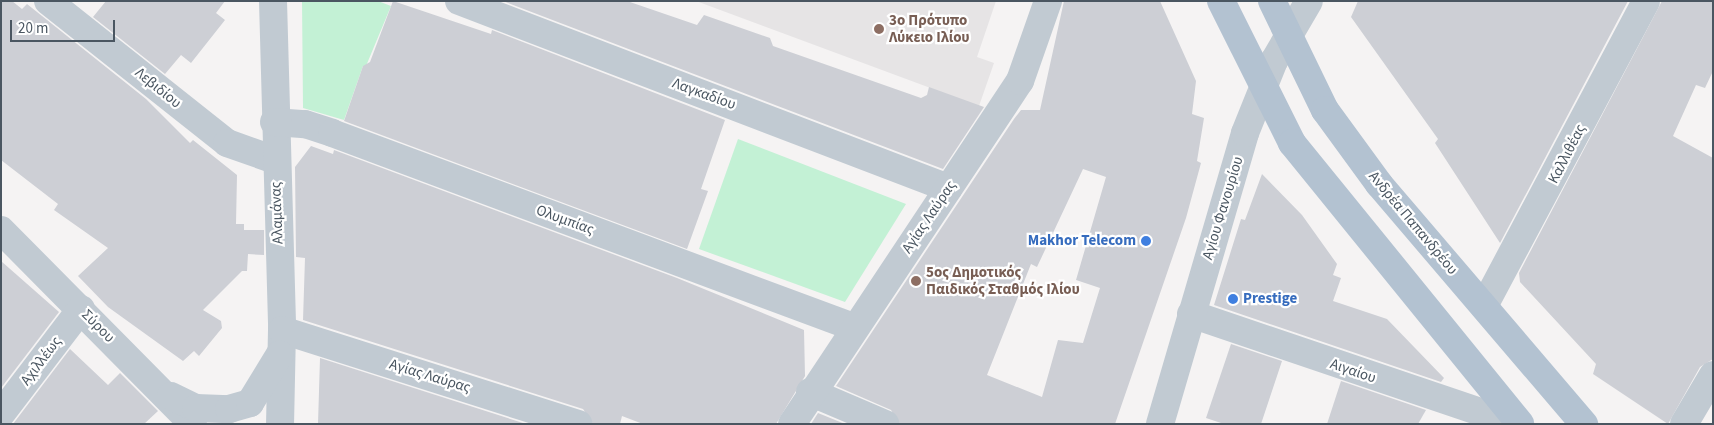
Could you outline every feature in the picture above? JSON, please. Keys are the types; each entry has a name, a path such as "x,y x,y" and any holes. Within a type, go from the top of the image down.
{"main road":[{"path":"1221,1 1262,89 1292,143 1518,424"},
{"name":"Ανδρέα Παπανδρέου","path":"1272,1 1325,110 1379,184 1584,424"}],"street":[{"name":"Λεβιδίου","path":"48,1 227,143 275,160"},
{"name":"Αλαμάνας","path":"273,1 275,160 282,340 280,424"},
{"name":"Λαγκαδίου","path":"459,1 948,188"},
{"name":"Αγίας Λαύρας","path":"792,424 810,392 1020,81 1048,1"},
{"name":"Αγίου Φανουρίου","path":"1160,424 1191,314 1262,89 1309,1"},
{"name":"Καλλιθέας","path":"1484,306 1646,1"},
{"name":"Ολυμπίας","path":"274,122 332,133 854,326"},
{"name":"Σύρου","path":"1,230 193,424"},
{"name":"Αχιλλέως","path":"1,414 81,309"},
{"name":"Αιγαίου","path":"1191,314 1518,424"},
{"name":"Αγίας Λαύρας","path":"282,340 578,424"},
{"path":"160,390 196,408 229,409 250,403 282,340"},
{"path":"1684,424 1712,379"},
{"path":"810,392 885,424"}],"shaded area":[{"name":"3ο Πρότυπο Λύκειο Ιλίου","path":"696,1 996,1 977,57 994,63 979,106"}],"green space":[{"path":"302,1 378,1 391,6 366,66 363,66 344,120 303,108"},
{"path":"738,139 906,204 845,302 699,249"}],"building":[{"path":"1,1 12,1 22,9 27,4 146,99 190,143 193,140 237,175 236,224 244,224 244,230 264,230 264,255 248,254 247,271 242,271 203,310 221,321 222,328 199,356 194,351 183,361 108,307 78,276 108,248 54,210 58,204 1,160"},
{"path":"106,1 225,1 216,13 225,20 191,63 181,55 165,74 93,17"},
{"path":"393,1 491,34 492,30 725,120 701,189 708,191 687,249 344,121 363,66 370,62"},
{"path":"503,1 627,1 697,25 704,15 770,38 773,46 921,98 927,95 929,87 984,107 943,169"},
{"path":"1064,1 1160,1 1196,81 1192,114 1204,118 1197,161 1201,163 1186,218 1115,424 900,424 891,410 836,386 1014,119 1021,110 1040,110","holes":["1083,169 1106,177 1076,280 1100,288 1083,343 1058,340 1042,397 987,375 1031,264 1037,267"]},
{"path":"1358,1 1628,1 1500,243 1435,143 1438,139 1351,17"},
{"path":"1662,1 1713,1 1713,71 1705,88 1696,85 1673,136 1713,158 1713,359 1700,367 1668,424 1593,374 1596,364 1520,282 1519,273"},
{"path":"311,146 333,154 334,150 677,278 804,330 805,376 776,424 643,424 622,416 620,424 593,424 583,409 303,320 305,258 296,257 295,167"},
{"path":"1262,174 1302,215 1337,264 1333,275 1341,278 1333,301 1387,319 1444,378 1441,382 1214,305 1241,219 1245,220"},
{"path":"1,261 59,312 1,388"},
{"path":"1231,344 1282,361 1261,424 1224,424 1206,418"},
{"path":"70,349 108,385 120,373 158,411 144,424 13,424"},
{"path":"320,358 526,424 318,424"},
{"path":"1341,381 1426,410 1418,424 1327,424"},
{"path":"818,413 845,424 811,424"}],"place":[{"name":"3ο Πρότυπο Λύκειο Ιλίου","path":"879,29"},
{"name":"Makhor Telecom","path":"1146,241"},
{"name":"5ος Δημοτικός Παιδικός Σταθμός Ιλίου","path":"916,281"},
{"name":"Prestige","path":"1233,299"}]}
